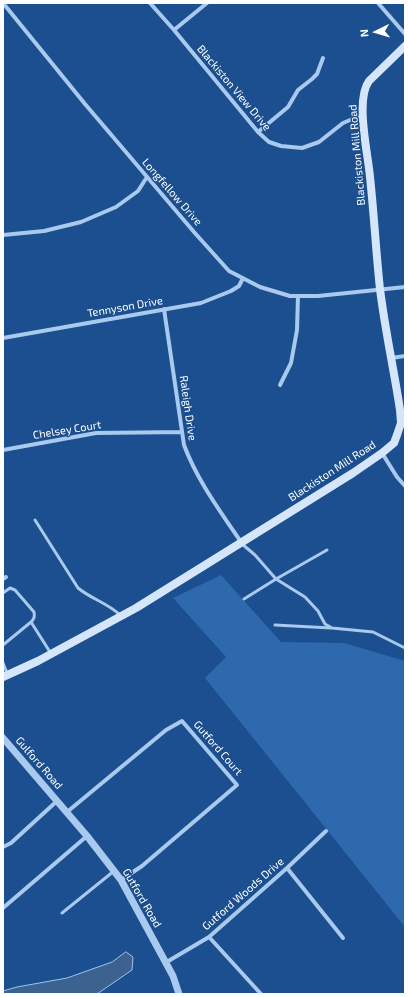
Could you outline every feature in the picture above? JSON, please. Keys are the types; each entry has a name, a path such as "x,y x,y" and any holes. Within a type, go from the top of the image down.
{"main road":[{"name":"Blackiston Mill Road","path":"6,676 51,654 136,608 353,473 394,443 401,423 400,410 380,290 363,114 363,97 367,83 405,46"}],"street":[{"name":"Longfellow Drive","path":"3,3 85,104 229,271 260,287 290,296 318,296 405,287"},
{"name":"Blackiston View Drive","path":"150,3 258,132 269,142 281,146 302,148 319,142 343,123 363,114"},
{"path":"174,30 207,3"},
{"path":"378,3 405,34"},
{"path":"258,132 288,107 298,90 317,74 323,58"},
{"path":"3,234 44,231 81,222 116,207 138,191 147,177"},
{"name":"Tennyson Drive","path":"3,338 201,303 239,286 243,278"},
{"path":"280,385 291,363 297,330 298,296"},
{"name":"Raleigh Drive","path":"164,310 184,445 190,460 204,485 241,542"},
{"path":"391,358 405,356"},
{"name":"Chelsey Court","path":"3,450 96,433 182,432"},
{"path":"382,453 397,477 405,486"},
{"name":"Gutford Court","path":"67,812 166,730 182,722 237,784 142,866 121,880"},
{"name":"Gulford Road","path":"3,738 57,801"},
{"path":"3,847 11,843 57,801"},
{"name":"Gutford Road","path":"57,801 87,836 121,880 173,976 179,994"},
{"name":"Gutford Woods Drive","path":"165,963 209,937 287,868 326,831"},
{"path":"3,908 87,836"},
{"path":"287,868 343,938"},
{"path":"209,937 261,994"}],"lane":[{"path":"35,520 78,588 84,593 110,607 121,616"},
{"path":"241,542 255,555 276,579 305,597 318,611 325,624 332,628"},
{"path":"244,599 327,550"},
{"path":"3,593 10,588 15,590 34,612 34,619 3,645"},
{"path":"31,622 51,654"},
{"path":"275,625 373,632 405,648"},
{"path":"3,663 6,676"},
{"path":"62,913 114,871"}],"shaded area":[{"path":"221,575 281,642 344,643 405,661 405,927 205,678 226,657 173,598"},
{"path":"126,952 133,957 132,970 97,994 3,994 3,991 17,987 67,978 112,962"}]}
